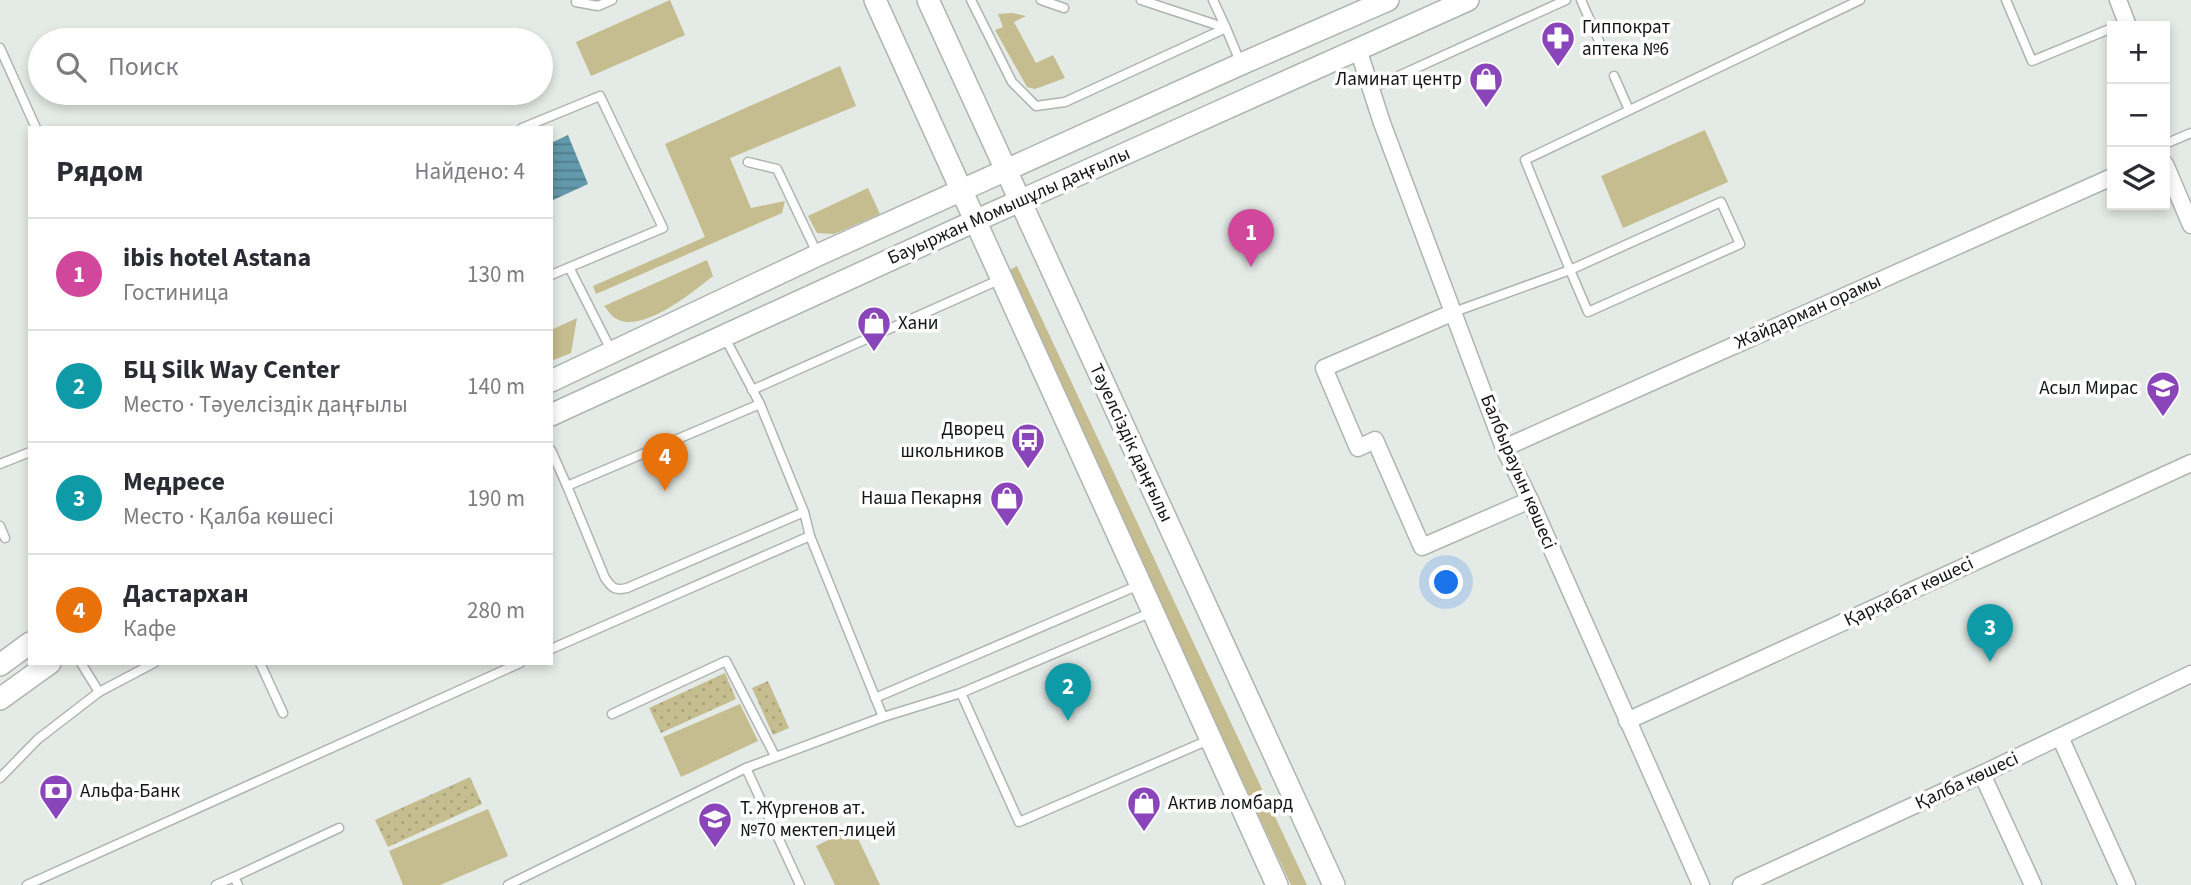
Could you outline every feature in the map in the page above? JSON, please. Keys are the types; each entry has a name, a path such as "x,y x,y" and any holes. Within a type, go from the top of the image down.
{"main road":[{"path":"875,0 1277,885"},
{"name":"Тәуелсіздік даңғылы","path":"928,0 1334,885"},
{"name":"Бауыржан Момышұлы даңғылы","path":"553,380 818,255 1387,0"},
{"name":"Бауыржан Момышұлы даңғылы","path":"553,414 1468,0"},
{"path":"2,660 28,644"},
{"path":"0,699 47,665"}],"street":[{"path":"2118,0 2121,21"},
{"name":"Балбырауын көшесі","path":"1359,49 1504,448 1530,500 1701,885"},
{"path":"2170,176 2191,225"},
{"name":"Жайдарман орамы","path":"1504,448 2107,179"},
{"path":"1454,312 1324,368 1358,448 1375,440 1422,547 1530,500"},
{"name":"Қарқабат көшесі","path":"1627,721 2191,463"},
{"name":"Қалба көшесі","path":"1741,885 2191,674"},
{"path":"2060,737 2127,885"},
{"path":"1982,774 2033,885"}],"lane":[{"path":"576,2 598,6 612,0"},
{"path":"971,0 1012,82 1036,106 1065,102 1226,28"},
{"path":"1041,0 1064,8"},
{"path":"1213,0 1241,64"},
{"path":"1372,88 1566,0"},
{"path":"1581,0 1599,41"},
{"path":"1454,312 1570,271 1721,202 1740,244 1588,312 1570,271 1525,160 1860,0"},
{"path":"2006,0 2032,61 2107,31"},
{"path":"1147,1 1226,28"},
{"path":"0,48 35,126"},
{"path":"1614,76 1629,110"},
{"path":"527,126 600,96 663,228 553,274"},
{"path":"2170,142 2191,133"},
{"path":"748,162 777,169 818,255"},
{"path":"570,269 612,352"},
{"path":"752,390 1001,279"},
{"path":"724,336 760,404 883,717"},
{"path":"567,486 760,404"},
{"path":"0,464 28,453"},
{"path":"553,454 604,578 617,590 804,512"},
{"path":"0,526 5,538"},
{"path":"553,648 810,536"},
{"path":"875,698 1139,585"},
{"path":"508,885 746,768 883,717 961,693 1153,612"},
{"path":"612,714 726,661 775,756"},
{"path":"82,665 99,692"},
{"path":"0,778 38,739 99,692 150,665"},
{"path":"261,665 283,713"},
{"path":"27,885 516,665"},
{"path":"961,693 1019,822 1211,739"},
{"path":"746,768 800,885"},
{"path":"216,885 236,881 339,828"}],"shaded area":[{"path":"670,0 685,35 591,76 576,42"},
{"path":"998,14 1026,16 1014,22 1036,63 1053,55 1065,78 1035,89 1027,87 995,30 1003,27"},
{"path":"840,66 856,106 730,158 751,208 785,201 782,213 596,294 593,286 705,237 665,144"},
{"path":"1705,130 1728,182 1623,228 1601,176"},
{"path":"868,188 880,214 834,234 817,233 808,216"},
{"path":"707,260 713,276 680,301 652,316 626,322 614,317 604,306"},
{"path":"1017,266 1307,885 1291,885 1004,273"},
{"path":"577,318 571,353 553,360 553,329"},
{"path":"725,673 736,699 661,733 649,708"},
{"path":"768,681 789,728 773,735 752,688"},
{"path":"740,704 758,741 681,777 663,737"},
{"path":"470,777 482,804 388,847 375,820"},
{"path":"488,809 508,856 440,885 403,885 389,851"},
{"path":"853,828 880,885 835,885 816,846"}],"water":[{"path":"568,135 588,184 553,200 553,142"}],"place":[{"name":"Гиппократ аптека №6","path":"1558,68"},
{"name":"Ламинат центр","path":"1486,109"},
{"name":"ibis hotel Astana","path":"1251,267"},
{"name":"Хани","path":"874,353"},
{"name":"Асыл Мирас","path":"2163,418"},
{"name":"Дворец школьников","path":"1028,470"},
{"name":"Дастархан","path":"665,491"},
{"name":"Наша Пекарня","path":"1007,528"},
{"name":"Медресе","path":"1990,662"},
{"name":"БЦ Silk Way Center","path":"1068,721"},
{"name":"Альфа-Банк","path":"56,821"},
{"name":"Актив ломбард","path":"1144,833"},
{"name":"Т. Жүргенов ат. №70 мектеп-лицей","path":"715,849"}]}
